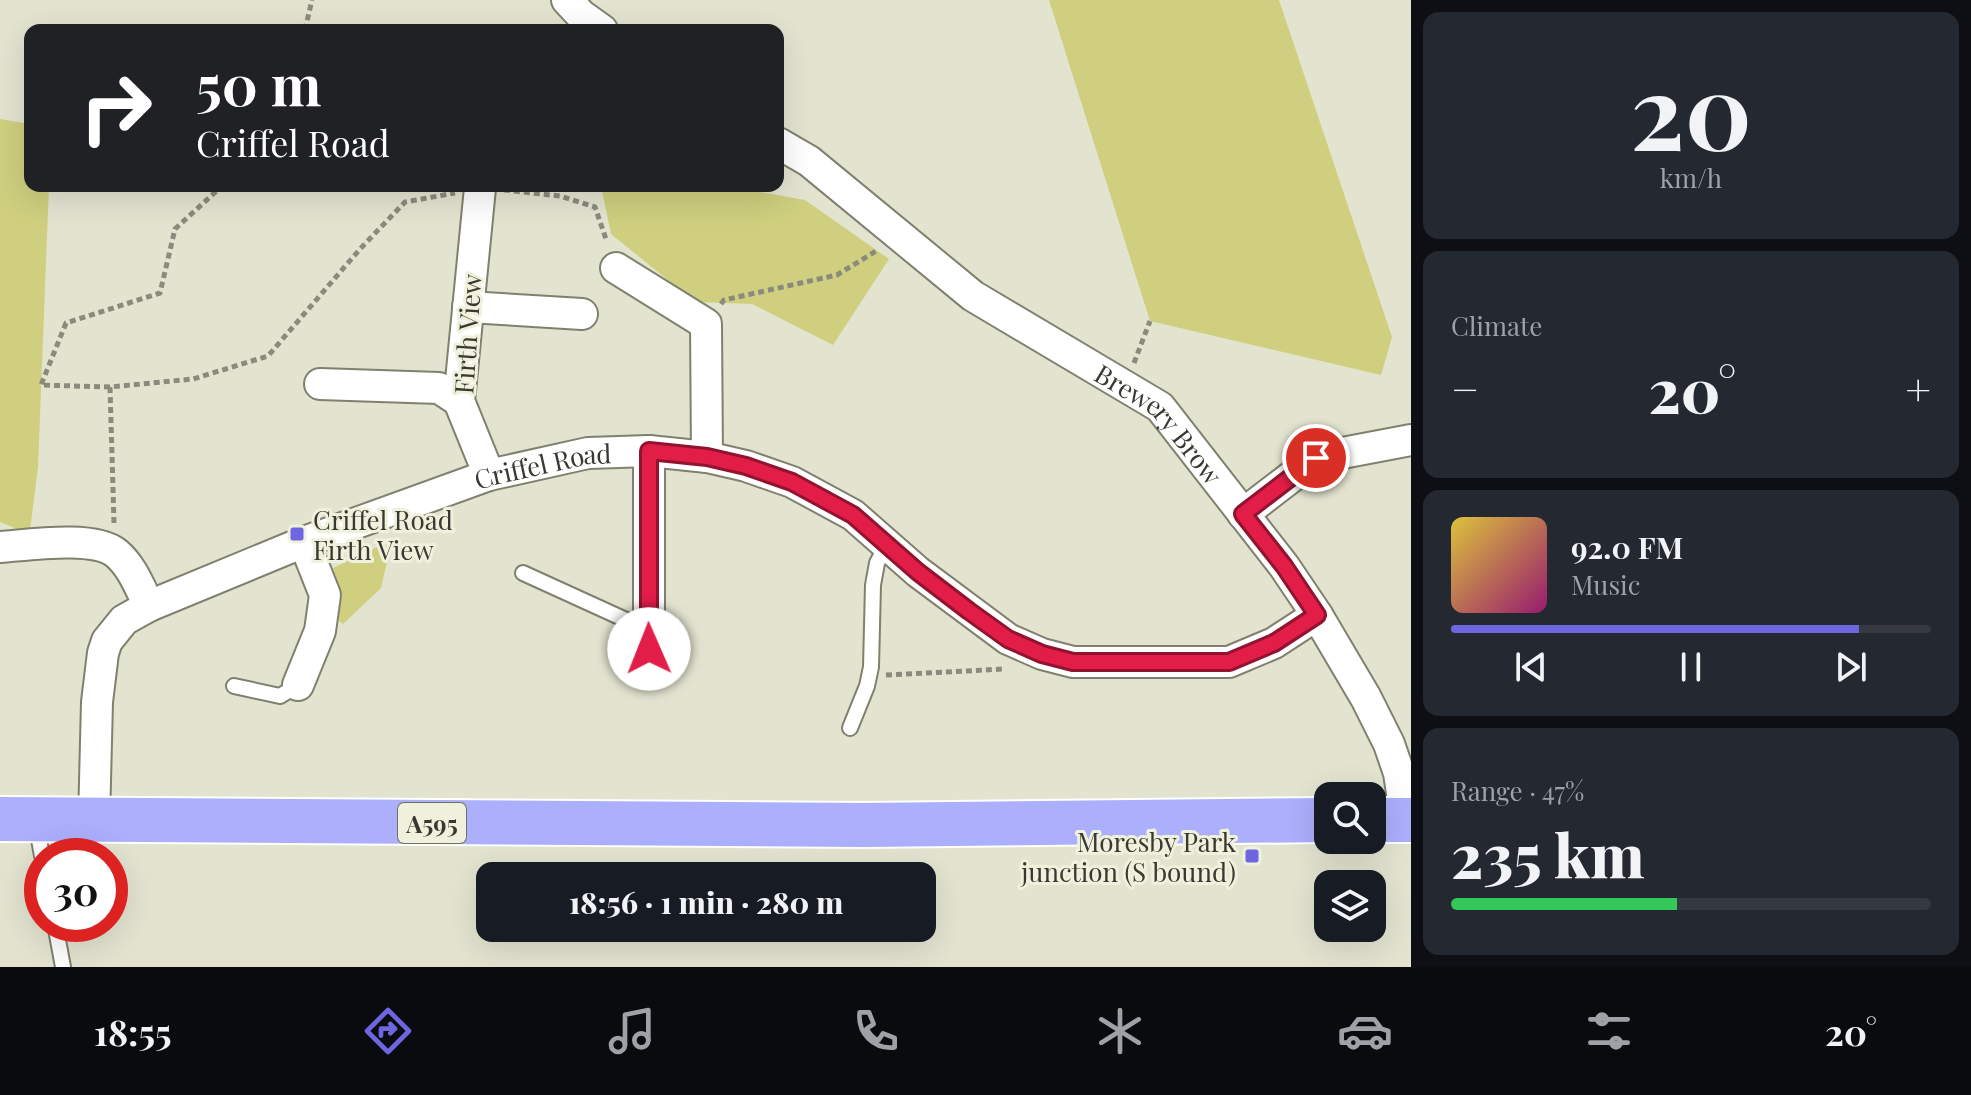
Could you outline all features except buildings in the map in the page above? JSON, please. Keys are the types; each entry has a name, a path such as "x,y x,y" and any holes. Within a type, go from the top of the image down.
{"highway":[{"name":"A595","path":"26,831 94,821 880,825 1314,820"}],"street":[{"path":"567,0 594,24"},
{"name":"Brewery Brow","path":"784,146 809,161 973,296 1160,407 1284,566 1366,698 1389,744 1399,773 1396,820"},
{"name":"Firth View","path":"480,192 459,401 489,475"},
{"path":"616,268 706,324 707,457"},
{"path":"468,307 582,314"},
{"path":"320,384 439,388 459,401"},
{"path":"1243,514 1316,458 1411,440"},
{"path":"648,640 649,451"},
{"name":"Criffel Road","path":"94,821 97,702 103,653 107,641 124,620 149,606 304,542 489,475 588,453 649,451 707,457 792,482 853,515 918,572 1008,639 1042,654 1073,662 1229,662 1274,643 1317,615"},
{"path":"0,547 83,542 115,552 131,571 149,606"},
{"path":"298,685 320,631 325,595 304,542"}],"lane":[{"path":"850,728 871,667 873,585 877,563 887,544"},
{"path":"523,573 648,640"},
{"path":"234,686 280,696 298,685"},
{"path":"58,942 63,967"}],"path":[{"path":"306,24 312,0"},
{"path":"215,192 175,229 160,293 66,323 41,385 110,387 193,379 268,356 405,202 459,192"},
{"path":"520,192 560,196 595,207 616,268"},
{"path":"706,324 724,300 837,275 901,235"},
{"path":"1126,387 1150,321"},
{"path":"110,387 115,552"},
{"path":"869,676 1005,669"}],"shaded area":[{"path":"1049,0 1279,0 1392,337 1381,375 1150,321"},
{"path":"0,119 24,123 24,192 49,192 38,467 30,530 0,522"},
{"path":"602,192 760,192 805,200 889,259 833,345 752,304 695,302 611,234"},
{"path":"383,544 390,549 381,588 343,624 338,620 342,596 333,568"}],"place":[{"name":"Criffel Road Firth View","path":"297,534"},
{"name":"Moresby Park junction (S bound)","path":"1252,856"}],"route":[{"path":"649,649 649,451 707,457 792,482 853,515 918,572 1008,639 1042,654 1073,662 1229,662 1274,643 1317,615 1243,514 1316,458"}]}
